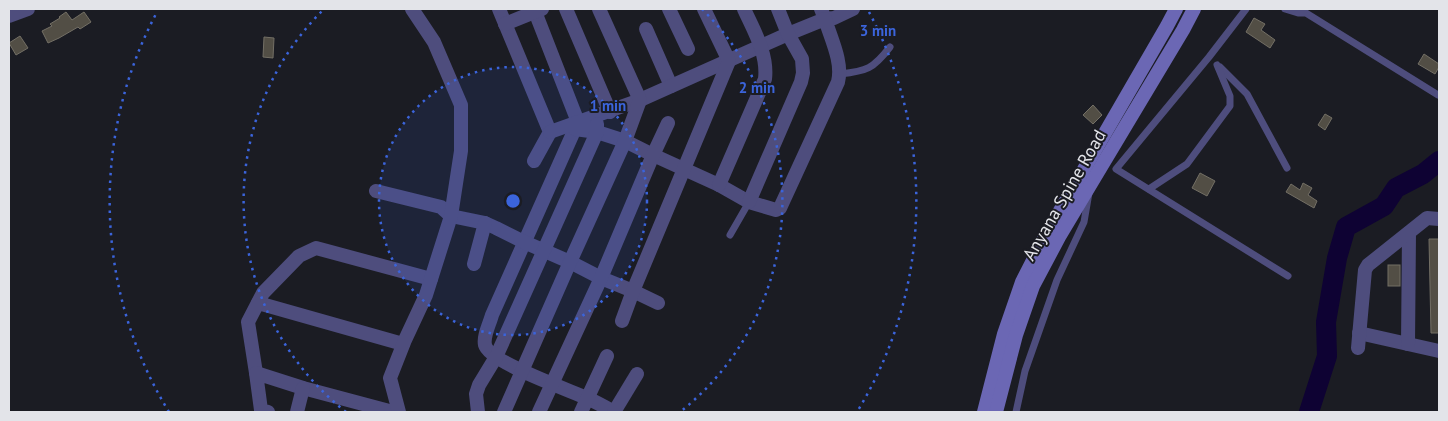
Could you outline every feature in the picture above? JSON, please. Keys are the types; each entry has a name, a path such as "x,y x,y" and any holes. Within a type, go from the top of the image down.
{"main road":[{"name":"Anyana Spine Road","path":"984,412 1004,334 1022,282 1046,235 1168,26 1176,9"},
{"name":"Anyana Spine Road","path":"996,412 1016,335 1032,286 1194,9"}],"street":[{"path":"9,16 28,9"},
{"path":"400,412 390,378 403,344 426,295 451,216 461,151 461,105 434,42 412,9"},
{"path":"499,9 550,132"},
{"path":"478,412 476,394 479,385 496,358 597,132 603,114 566,9"},
{"path":"504,412 625,141 640,100 599,9"},
{"path":"669,9 688,49"},
{"path":"622,321 633,290 729,62 704,9"},
{"path":"719,185 765,79 765,62 761,47 744,9"},
{"path":"749,202 801,82 803,73 802,59 788,34 778,9"},
{"path":"534,161 550,132 576,126 729,62 788,34 823,14 834,18 853,9"},
{"path":"505,24 537,10 576,126 492,315 484,343 486,348 496,358 614,412 637,374"},
{"path":"576,126 625,141 719,185 749,202 776,210 780,208 840,74 839,64 823,14"},
{"path":"646,29 671,86"},
{"path":"539,412 601,278 668,123"},
{"path":"376,191 441,207 451,216 485,223 658,303"},
{"path":"1358,348 1365,270 1368,265 1427,218 1439,219"},
{"path":"474,264 485,223"},
{"path":"1408,344 1409,233"},
{"path":"268,412 261,410 248,322 263,293 299,256 316,248 431,279"},
{"path":"258,303 403,344"},
{"path":"1359,333 1439,351"},
{"path":"581,412 607,356"},
{"path":"256,373 303,388 393,412"},
{"path":"297,412 303,388"}],"lane":[{"path":"1246,9 1209,57 1116,169 1288,276"},
{"path":"1285,9 1306,13 1438,95"},
{"path":"840,74 859,72 871,67 881,60 890,47"},
{"path":"1209,57 1247,94 1287,168"},
{"path":"1149,189 1187,164 1230,106 1230,96 1217,65"},
{"path":"1016,412 1024,371 1057,280 1084,222 1089,187"},
{"path":"730,235 749,202"}],"building":[{"path":"66,12 72,20 84,12 91,22 48,43 42,31 52,26 50,24"},
{"path":"1254,18 1265,24 1261,30 1275,40 1270,48 1246,32"},
{"path":"20,36 28,48 16,55 9,43"},
{"path":"264,37 274,38 273,58 263,57"},
{"path":"1424,54 1439,64 1435,74 1418,64"},
{"path":"1093,105 1102,115 1093,124 1083,115"},
{"path":"1325,114 1332,118 1325,130 1318,125"},
{"path":"1200,173 1215,181 1207,196 1192,188"},
{"path":"1303,183 1312,188 1308,195 1317,201 1314,208 1286,192 1291,184 1300,190"},
{"path":"1429,239 1439,239 1439,333 1431,333"},
{"path":"1388,265 1400,265 1400,286 1388,286"}],"waterway":[{"path":"1309,412 1327,356 1326,322 1337,258 1346,227 1384,206 1396,188 1423,174 1439,161"}]}
